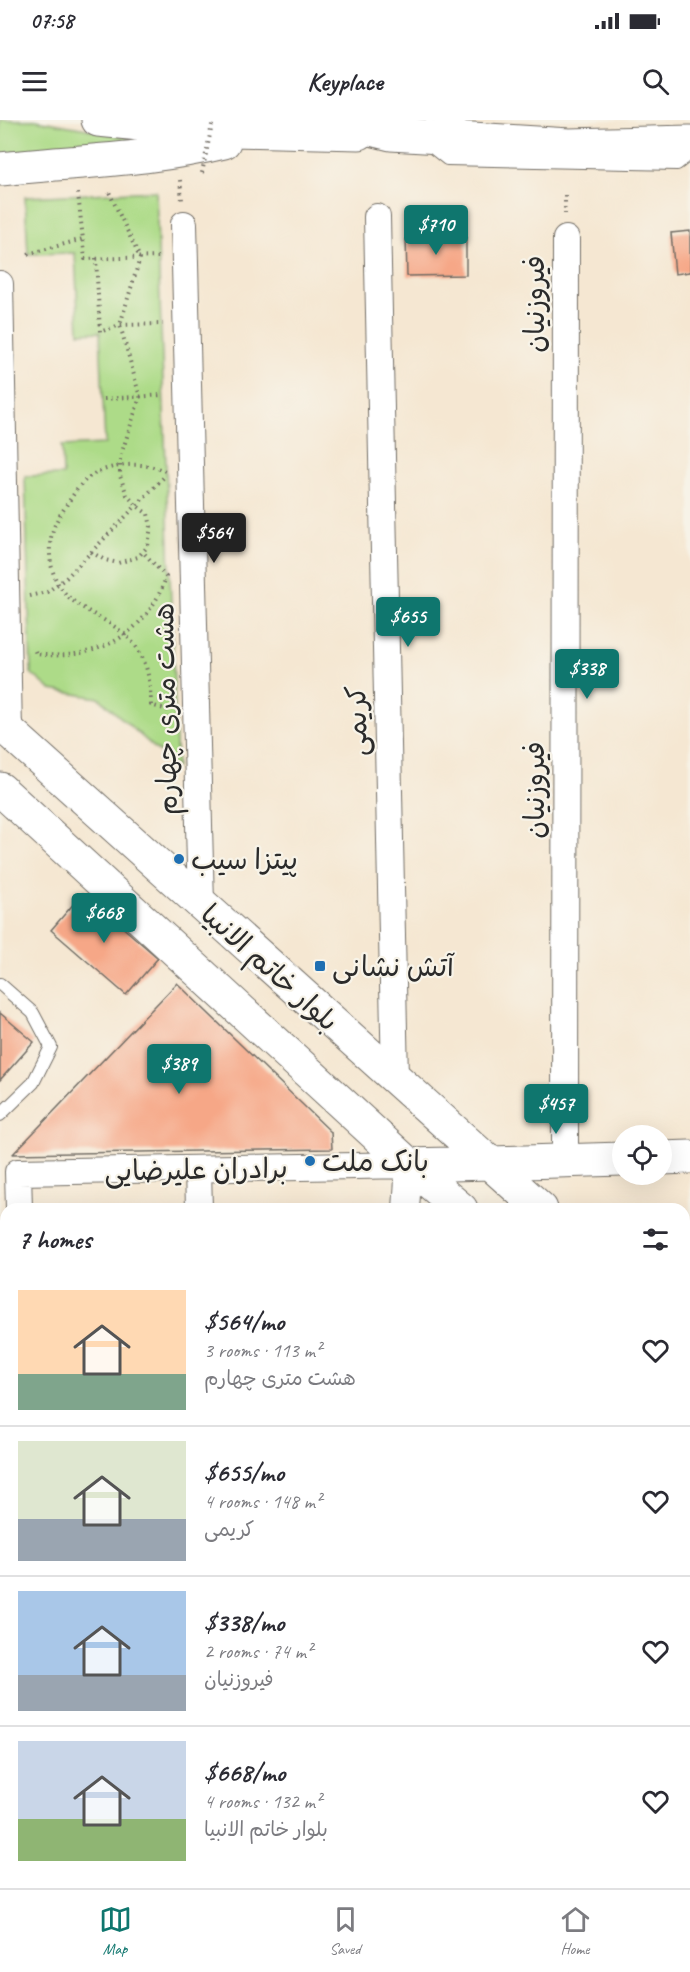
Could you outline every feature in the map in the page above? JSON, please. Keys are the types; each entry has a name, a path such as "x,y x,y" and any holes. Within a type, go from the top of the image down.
{"main road":[{"path":"98,120 192,129 404,135 568,145 690,142"},
{"path":"334,120 404,135"},
{"path":"0,169 189,150 270,131"},
{"name":"بلوار خاتم الانبیا","path":"4,727 534,1203"},
{"name":"بلوار خاتم الانبیا","path":"0,789 409,1165 454,1203"},
{"path":"672,1158 690,1157"},
{"path":"409,1165 612,1159"}],"street":[{"name":"کریمی","path":"377,217 395,1079"},
{"name":"هشت متری چهارم","path":"184,224 201,905"},
{"name":"فیروزنیان","path":"565,1161 566,239"},
{"path":"0,284 4,727"},
{"path":"406,1203 409,1165"},
{"name":"برادران علیرضایی","path":"19,1203 18,1172 409,1165"},
{"path":"198,1169 199,1203"}],"lane":[{"path":"404,135 447,159 677,164 690,154"},
{"path":"0,984 33,1013 51,1047 33,1083 0,1115"}],"path":[{"path":"202,173 213,120"},
{"path":"91,552 105,560 118,563 138,557 148,546 151,526 148,514 136,506 128,495 120,476 120,458 140,397 120,325 140,258 109,192"},
{"path":"78,193 86,259 185,257"},
{"path":"28,254 83,239"},
{"path":"96,258 100,332 120,325 186,322"},
{"path":"104,399 188,392"},
{"path":"29,596 47,592 57,584 169,472 145,465 120,466 97,472 80,484 54,524 50,549 52,571 57,584 76,604 118,627 137,648 149,674 151,705 196,719"},
{"path":"34,642 36,654 54,657 81,655 113,643 125,635 139,623 160,595 166,577 143,552"}],"green space":[{"path":"0,120 35,120 150,140 0,156"},
{"path":"156,191 177,768 99,698 51,690 31,673 25,476 63,475 62,446 105,444 100,332 79,333 75,253 28,254 25,197"}],"building":[{"path":"690,231 690,272 675,274 671,233"},
{"path":"406,237 466,237 466,275 407,276"},
{"path":"83,893 158,958 126,995 51,930"},
{"path":"177,983 331,1132 332,1149 13,1154"},
{"path":"0,1013 34,1042 0,1080"}],"place":[{"name":"پیتزا سیب","path":"179,859"},
{"name":"آتش نشانی","path":"320,966"},
{"name":"بانک ملت","path":"310,1161"}]}
